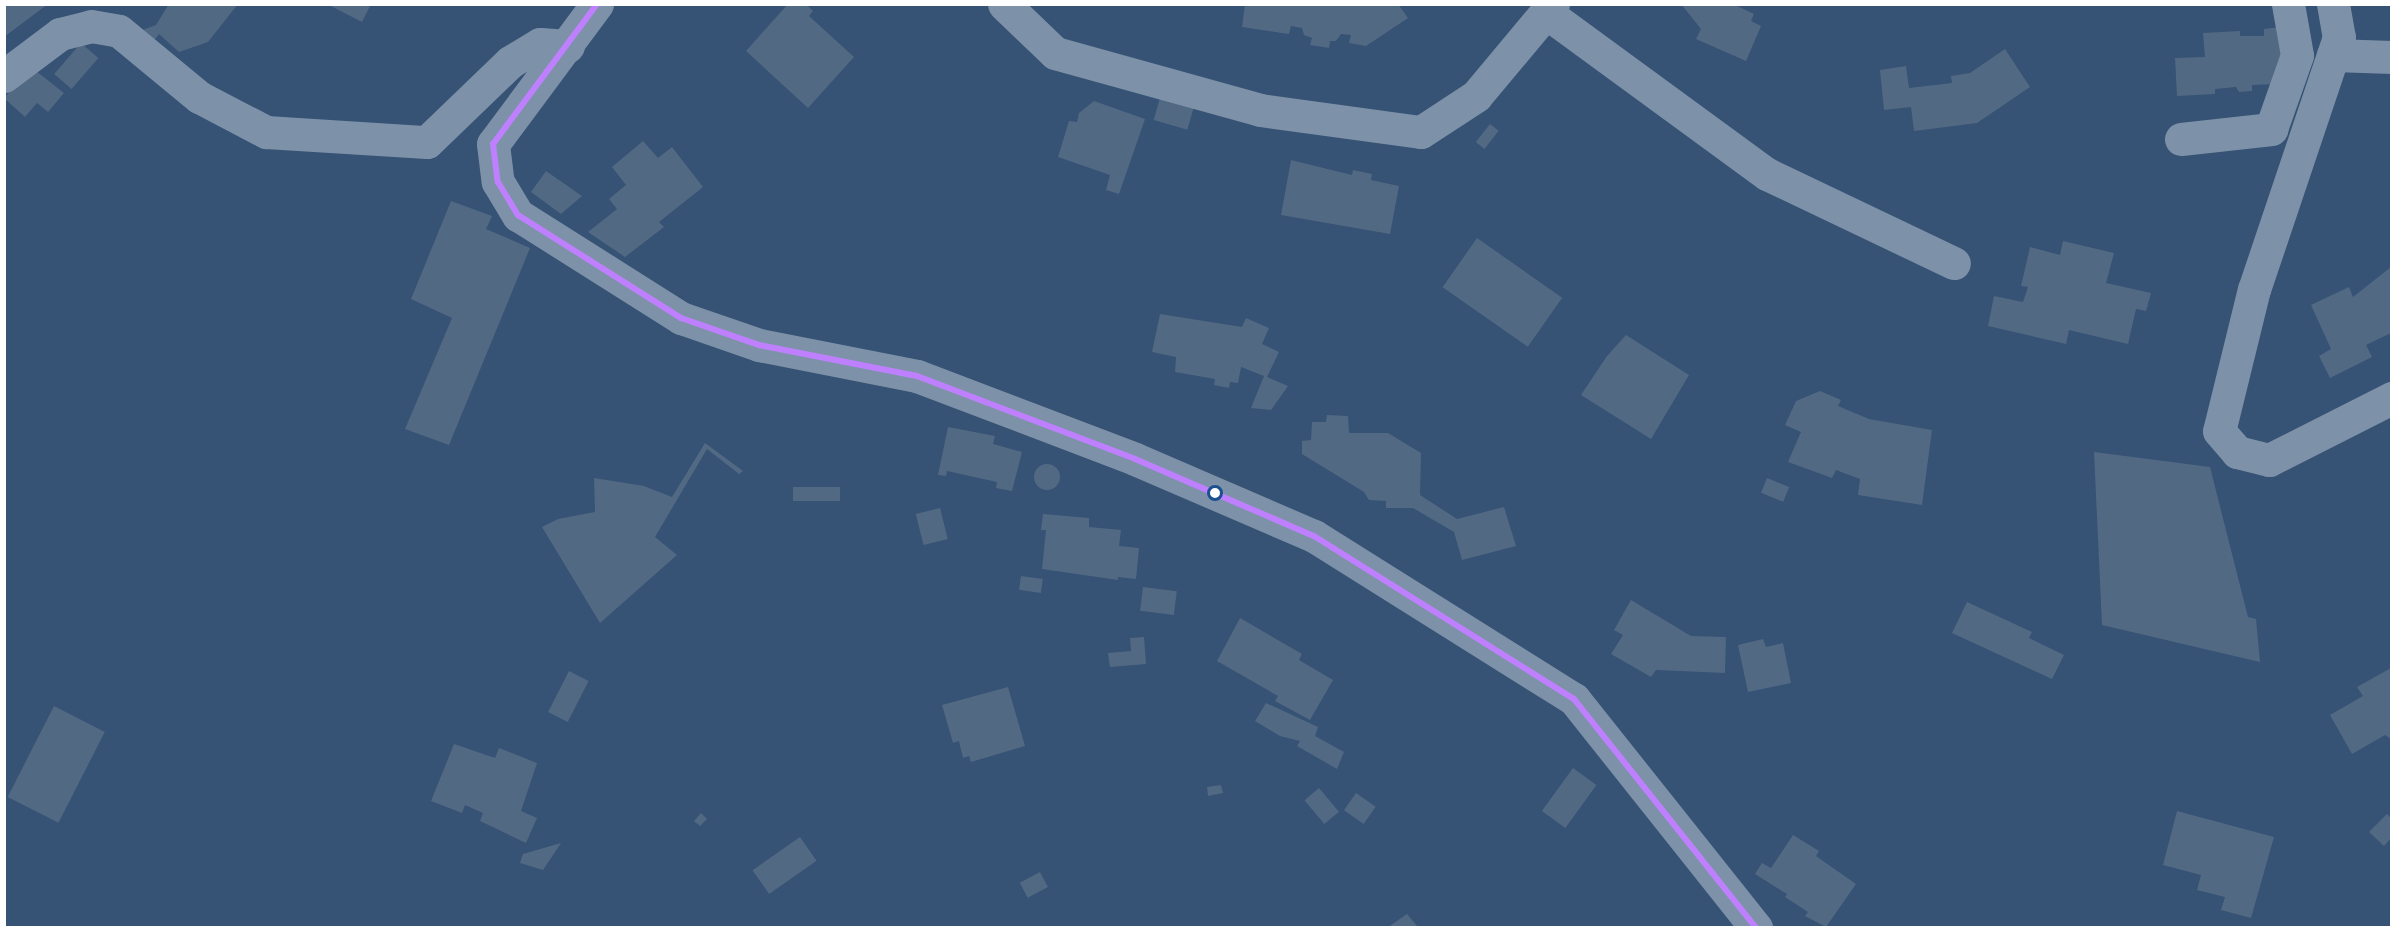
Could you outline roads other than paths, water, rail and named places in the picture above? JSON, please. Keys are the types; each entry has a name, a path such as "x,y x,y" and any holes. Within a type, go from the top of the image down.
{"street":[{"path":"597,4 493,144 498,182 518,215 681,318 759,345 917,376 1135,459 1314,536 1574,699 1756,927"},
{"path":"1004,4 1055,53 1260,110 1420,132 1476,96 1550,9 1767,174 1954,263"},
{"path":"2181,139 2271,129 2297,55 2289,4"},
{"path":"2333,4 2339,37 2254,289 2219,431 2237,452 2269,460 2391,398"},
{"path":"4,76 60,34 91,26 120,31 199,97 266,132 427,142 510,62 540,44 568,46"},
{"path":"2333,55 2391,57"}]}
